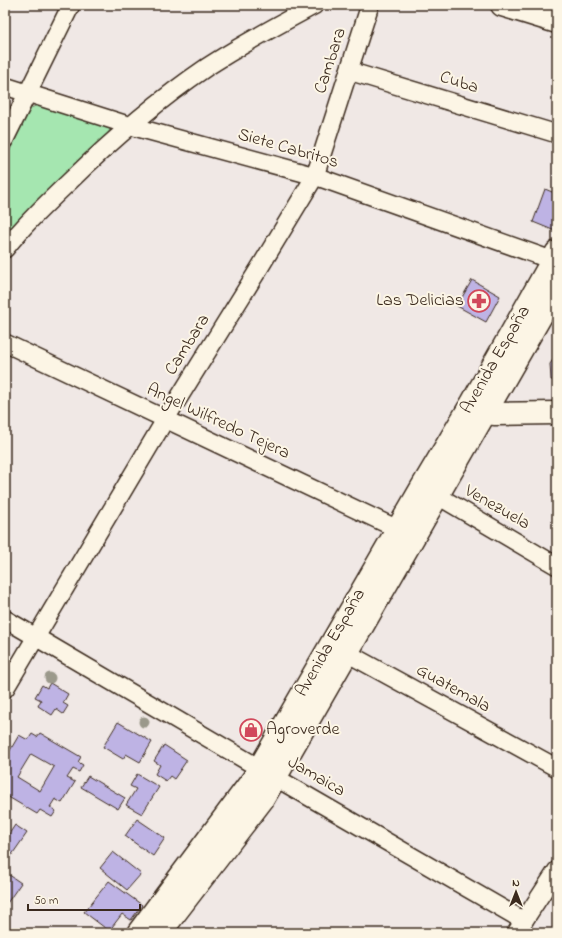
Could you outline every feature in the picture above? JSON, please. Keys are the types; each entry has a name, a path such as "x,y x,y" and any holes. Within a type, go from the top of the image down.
{"main road":[{"path":"502,5 557,22"},
{"name":"Avenida España","path":"480,406 556,258"},
{"name":"Avenida España","path":"160,933 263,799 268,772 339,648 480,406 557,288"},
{"path":"480,406 494,414 557,413"},
{"name":"Avenida España","path":"138,933 253,779 268,772"}],"street":[{"path":"5,139 71,5"},
{"path":"5,249 22,228 107,145 169,95 207,67 264,32 315,5"},
{"name":"Cambara","path":"5,689 165,420 315,176 370,5"},
{"name":"Cuba","path":"349,70 557,134"},
{"name":"Siete Cabritos","path":"5,86 131,126 315,176 556,258"},
{"name":"Angel Wilfredo Tejera","path":"5,342 165,420 406,533"},
{"name":"Venezuela","path":"430,491 557,566"},
{"name":"Jamaica","path":"5,619 268,772 520,927"},
{"name":"Guatemala","path":"339,648 557,768"},
{"path":"520,927 557,870"}],"green space":[{"path":"40,104 109,126 110,130 18,220 5,235 5,160 31,108"}],"building":[{"path":"545,189 557,194 557,227 555,231 533,222"},
{"name":"Las Delicias","path":"472,280 500,296 486,322 457,306"},
{"path":"557,354 557,380 551,380 550,364"},
{"path":"50,683 68,694 63,703 68,706 63,714 56,709 52,715 38,706 41,700 35,697 42,685 47,688"},
{"path":"118,722 152,742 140,762 126,754 123,759 103,747"},
{"path":"40,733 81,757 78,762 83,765 79,772 73,769 67,778 75,782 62,803 55,799 50,807 56,811 52,817 40,810 37,814 5,795 5,759 19,735 28,740 32,734 37,737","holes":["31,754 54,767 40,791 17,777"]},
{"path":"164,745 187,760 174,779 170,776 166,781 155,774 160,765 154,761"},
{"path":"137,774 159,787 142,814 126,805 136,789 130,786"},
{"path":"88,776 125,798 118,809 81,787"},
{"path":"137,819 165,838 153,856 125,836"},
{"path":"15,825 27,833 11,856 5,852 5,840"},
{"path":"113,852 141,874 127,890 100,868"},
{"path":"5,872 21,883 5,906"},
{"path":"109,881 142,905 131,920 122,914 109,931 84,912"}],"place":[{"name":"Las Delicias","path":"479,301"},
{"name":"Agroverde","path":"251,730"}]}
